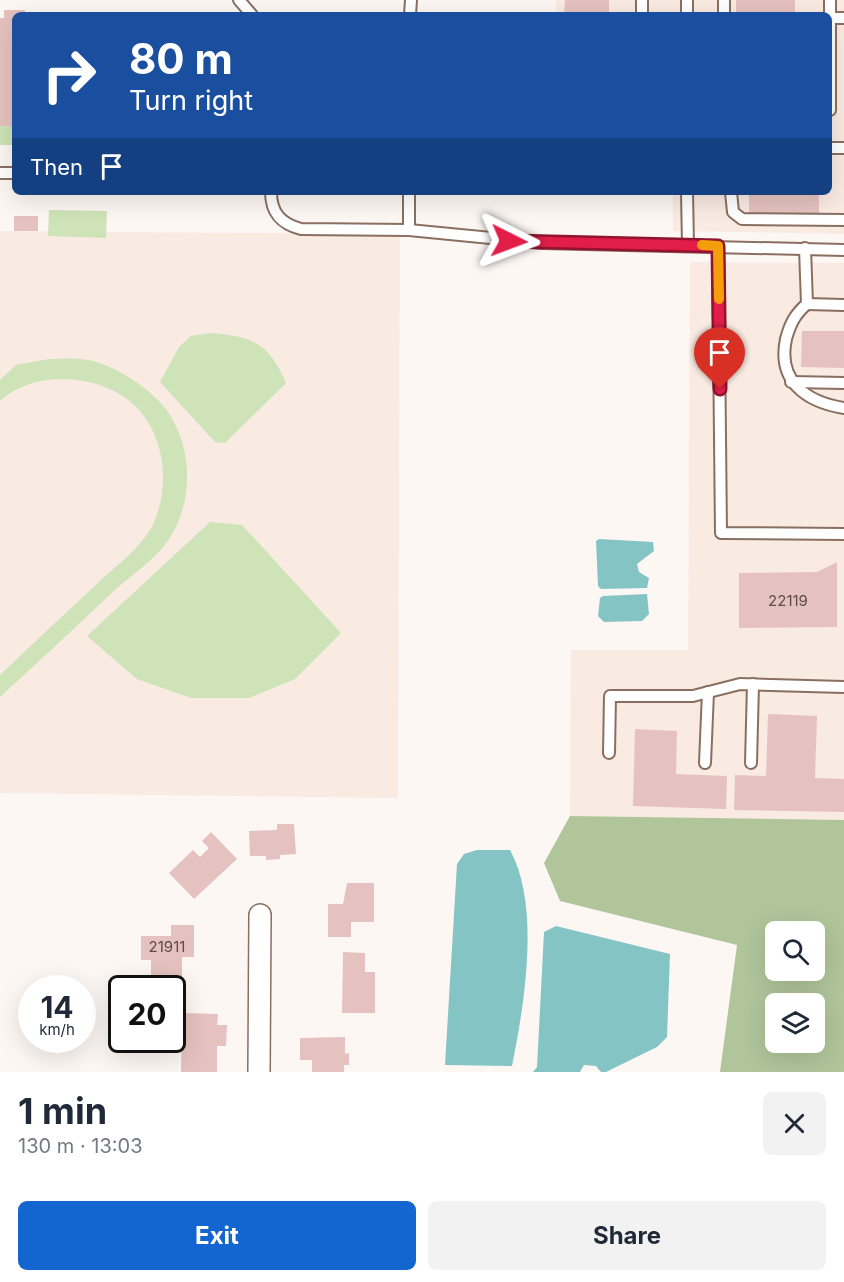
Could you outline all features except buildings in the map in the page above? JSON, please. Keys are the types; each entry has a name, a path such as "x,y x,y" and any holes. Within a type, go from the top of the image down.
{"street":[{"path":"259,1072 260,915"}],"lane":[{"path":"239,0 249,12"},
{"path":"272,195 277,216 287,225 301,229 409,230 542,243 844,250"},
{"path":"409,230 410,195"},
{"path":"687,195 688,245"},
{"path":"732,195 733,213 742,219 844,220"},
{"path":"718,246 721,533 844,534"},
{"path":"805,248 807,304 793,319 784,348 784,362 791,382 824,403 844,408"},
{"path":"807,304 844,305"},
{"path":"791,382 844,383"},
{"path":"609,753 610,696 679,697 740,684 844,687"},
{"path":"751,763 753,684"},
{"path":"705,763 708,692"}],"shaded area":[{"path":"556,0 844,0 844,234 673,231 673,195 832,195 832,12 556,12"},
{"path":"0,231 400,234 398,798 0,793"},
{"path":"690,262 844,263 844,820 570,816 571,650 688,650"}],"green space":[{"path":"0,126 12,127 12,145 0,145"},
{"path":"49,210 107,211 106,238 48,236"},
{"path":"211,333 238,337 258,344 273,358 286,383 225,443 215,442 160,382 179,347 191,336"},
{"path":"49,359 81,359 104,365 139,384 159,401 175,424 181,440 186,457 186,492 176,526 162,548 0,697 0,675 145,538 155,520 162,493 162,464 155,436 141,412 111,389 92,383 52,380 33,383 15,390 0,401 0,380 16,365"},
{"path":"210,522 242,525 341,633 295,679 249,698 191,698 137,679 87,636"},
{"path":"570,816 844,820 844,1072 720,1072 737,945 560,901 544,863"}],"water":[{"path":"599,539 653,542 654,551 637,564 639,572 649,578 647,588 601,589 598,586 596,541"},
{"path":"647,594 649,614 642,621 604,622 598,616 600,598 603,596"},
{"path":"477,850 510,850 519,873 525,899 527,956 525,986 512,1066 445,1065 457,864 464,854"},
{"path":"556,926 670,954 667,1037 657,1047 606,1072 601,1072 596,1066 584,1065 580,1072 533,1072 537,1067 544,932"}],"slow traffic":[{"path":"702,245 718,246 719,299"}],"route":[{"path":"509,241 718,246 720,389"}]}
